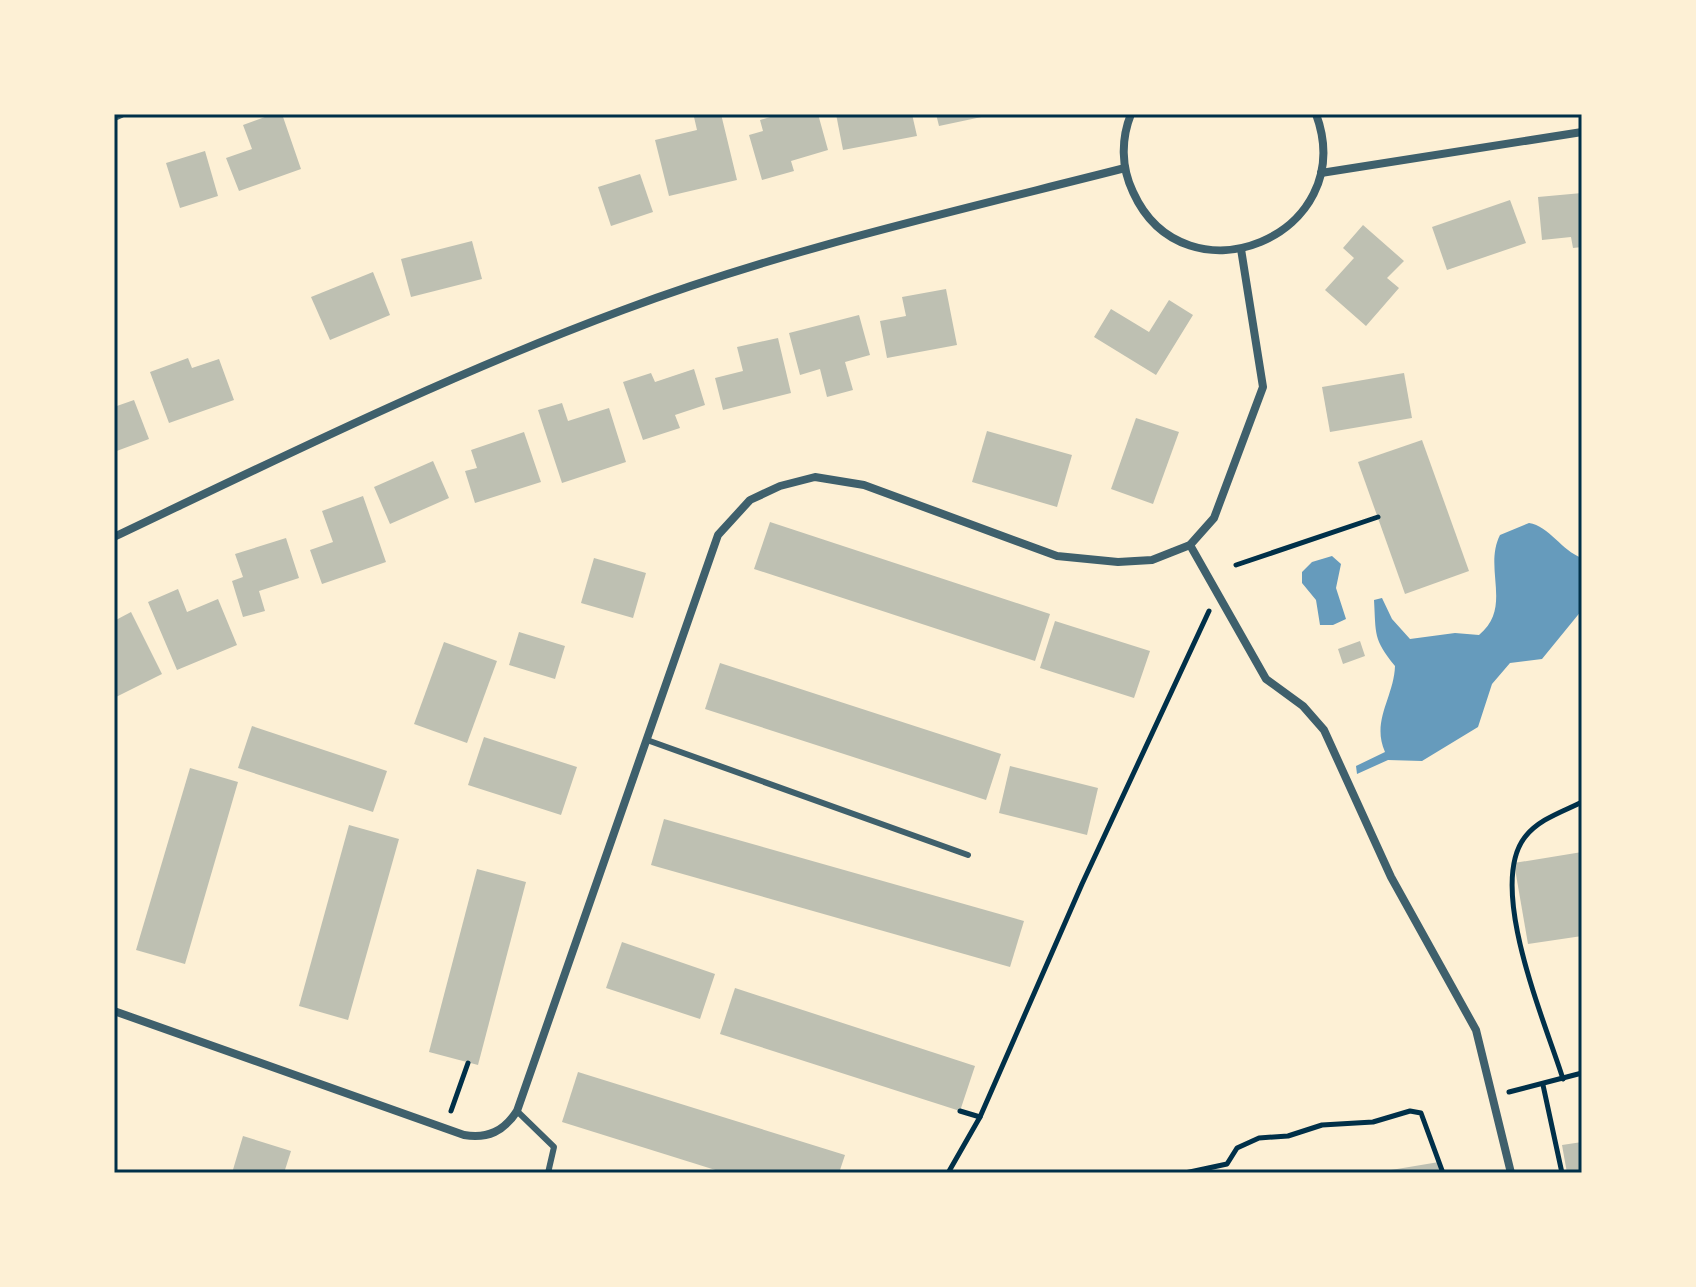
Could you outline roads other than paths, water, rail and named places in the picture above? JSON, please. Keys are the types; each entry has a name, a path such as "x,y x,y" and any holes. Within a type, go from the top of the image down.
{"street":[{"path":"114,117 121,114"},
{"path":"1131,114 1125,138 1125,168 1141,208 1172,236 1198,248 1241,249 1266,241 1288,228 1312,197 1321,173 1323,139 1316,114"},
{"path":"1321,173 1582,132"},
{"path":"114,537 417,392 624,309 800,250 1125,168"},
{"path":"114,1011 475,1137 488,1135 508,1124 517,1111 718,535 740,508 780,486 815,477 850,482 1057,556 1087,561 1152,560 1190,545 1214,518 1263,387 1241,249"},
{"path":"1190,545 1266,679 1303,706 1324,730 1391,877 1476,1030 1511,1173"}],"lane":[{"path":"647,740 968,855"},
{"path":"517,1111 554,1147 548,1173"}],"water":[{"path":"1529,523 1543,529 1582,558 1582,610 1542,659 1510,663 1492,684 1478,727 1422,761 1388,760 1357,774 1356,766 1385,752 1381,741 1382,719 1394,677 1395,666 1377,636 1374,600 1382,598 1392,619 1410,639 1455,633 1479,635 1494,612 1494,561 1500,535"},
{"path":"1332,556 1341,564 1336,588 1346,619 1333,625 1320,625 1316,600 1302,583 1302,572 1312,562"}]}
